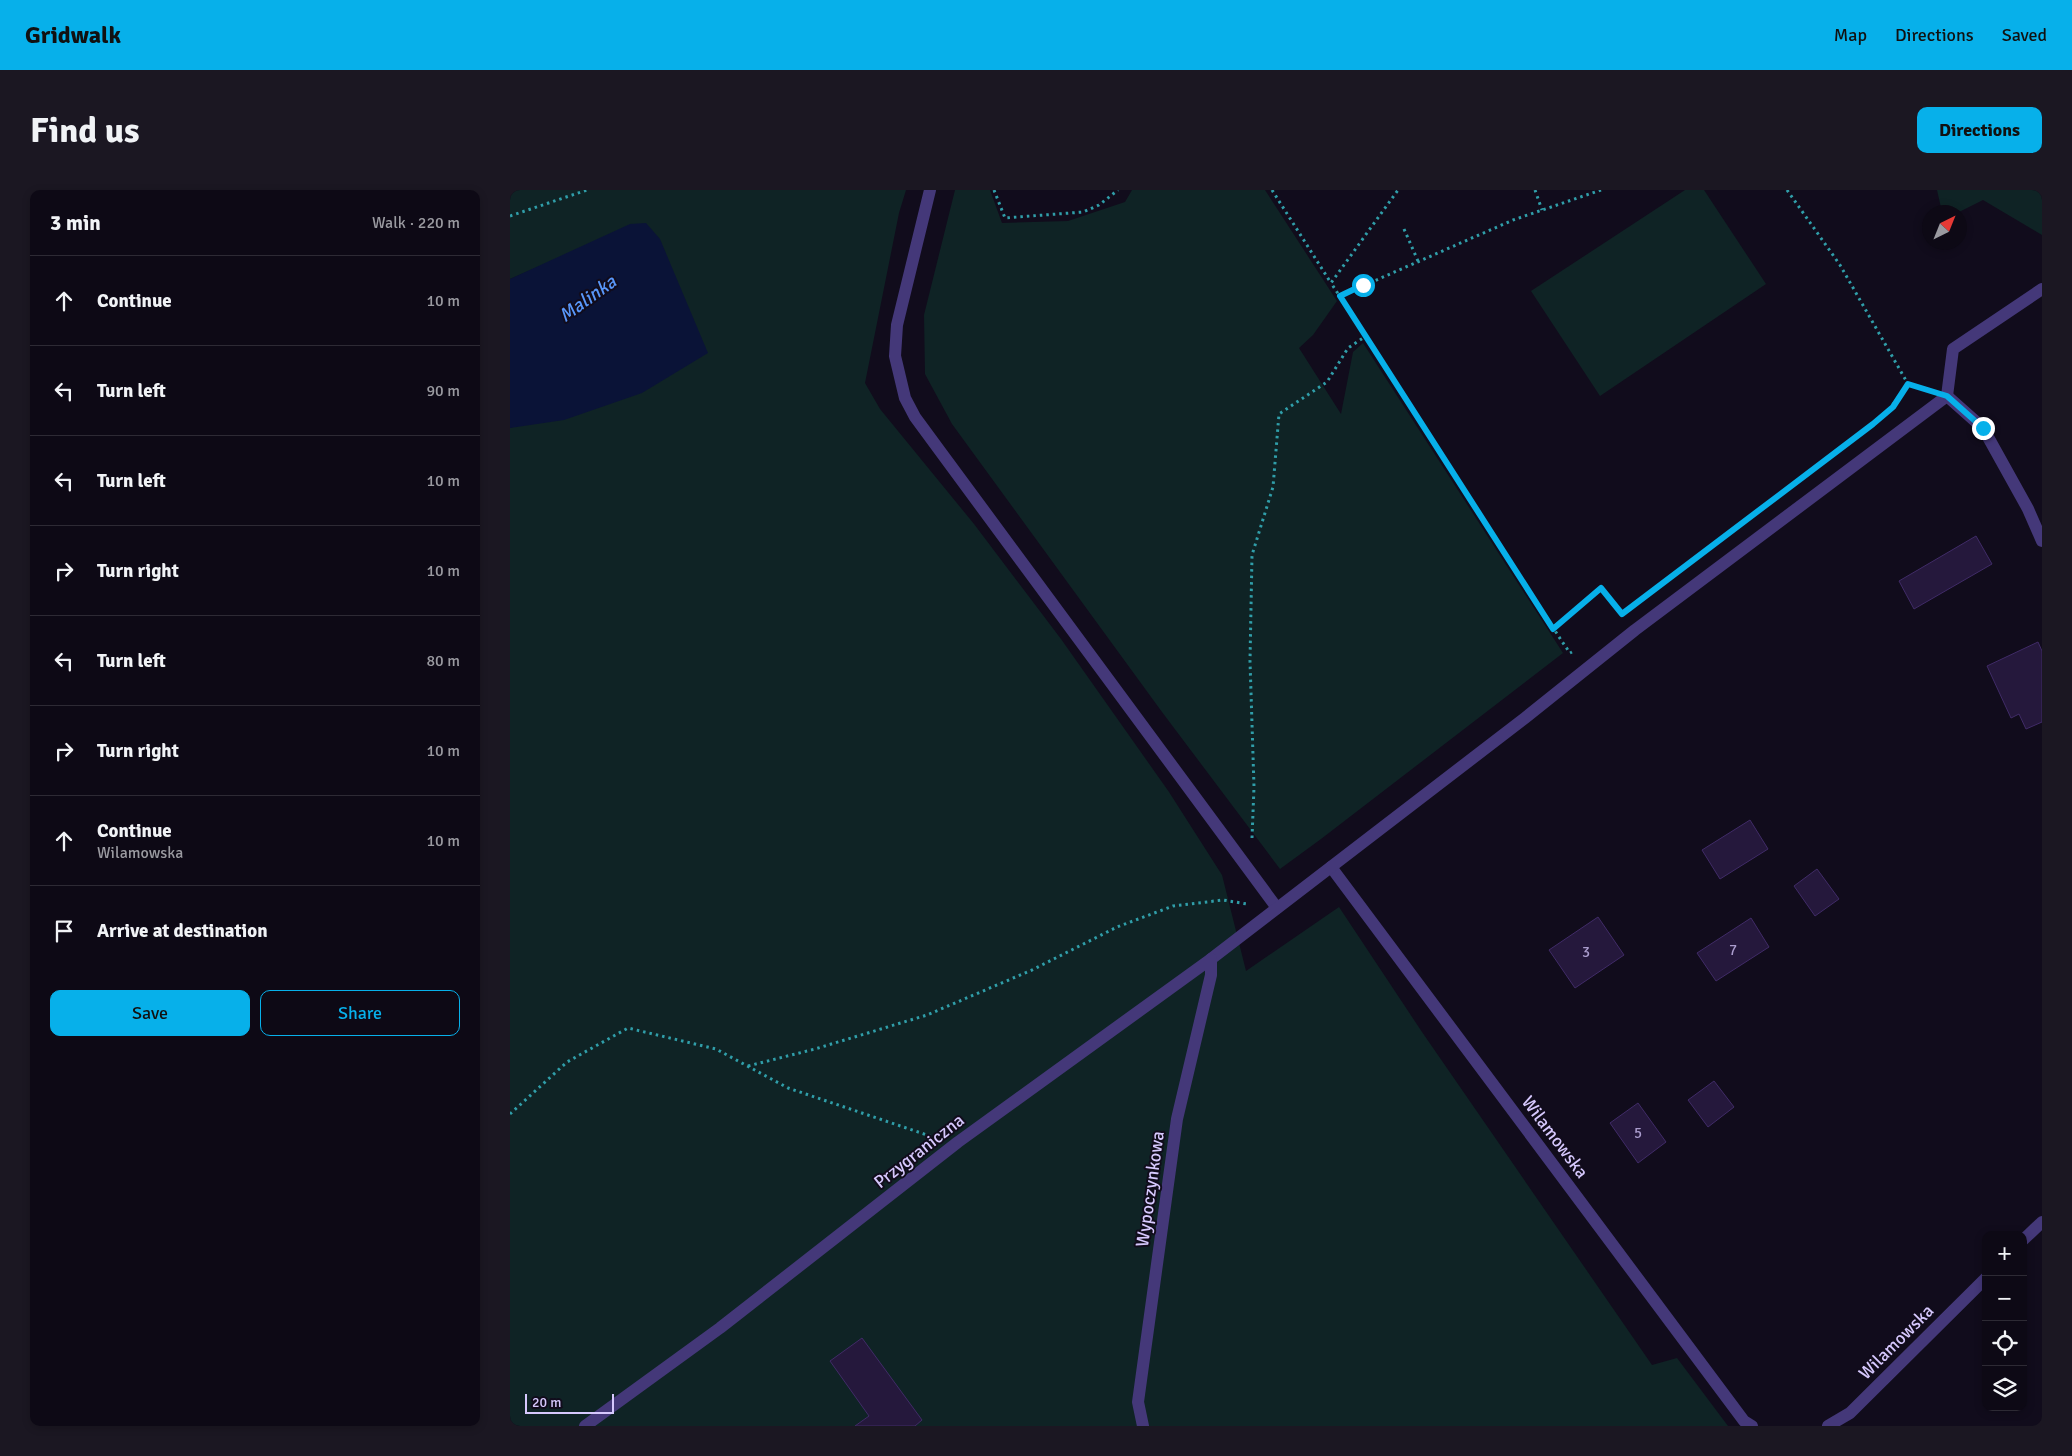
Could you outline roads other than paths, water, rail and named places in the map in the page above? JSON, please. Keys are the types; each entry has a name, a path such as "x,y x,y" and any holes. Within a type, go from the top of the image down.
{"street":[{"path":"930,190 897,326 895,356 905,398 915,417 940,452 1277,908"},
{"path":"2042,289 1953,349 1947,396 1983,428 2028,509 2042,541"},
{"name":"Przygraniczna","path":"585,1426 720,1328 958,1142 1211,959 1525,718 1635,630 1947,396"},
{"name":"Wilamowska","path":"1331,867 1744,1421 1752,1426"},
{"name":"Wypoczynkowa","path":"1143,1426 1138,1402 1177,1119 1211,975 1211,959"},
{"path":"2027,1236 2042,1222"},
{"name":"Wilamowska","path":"1828,1426 1850,1413 1982,1282"}],"water":[{"name":"Malinka","path":"646,223 660,239 708,353 642,393 564,420 510,428 510,279 630,224"}]}
